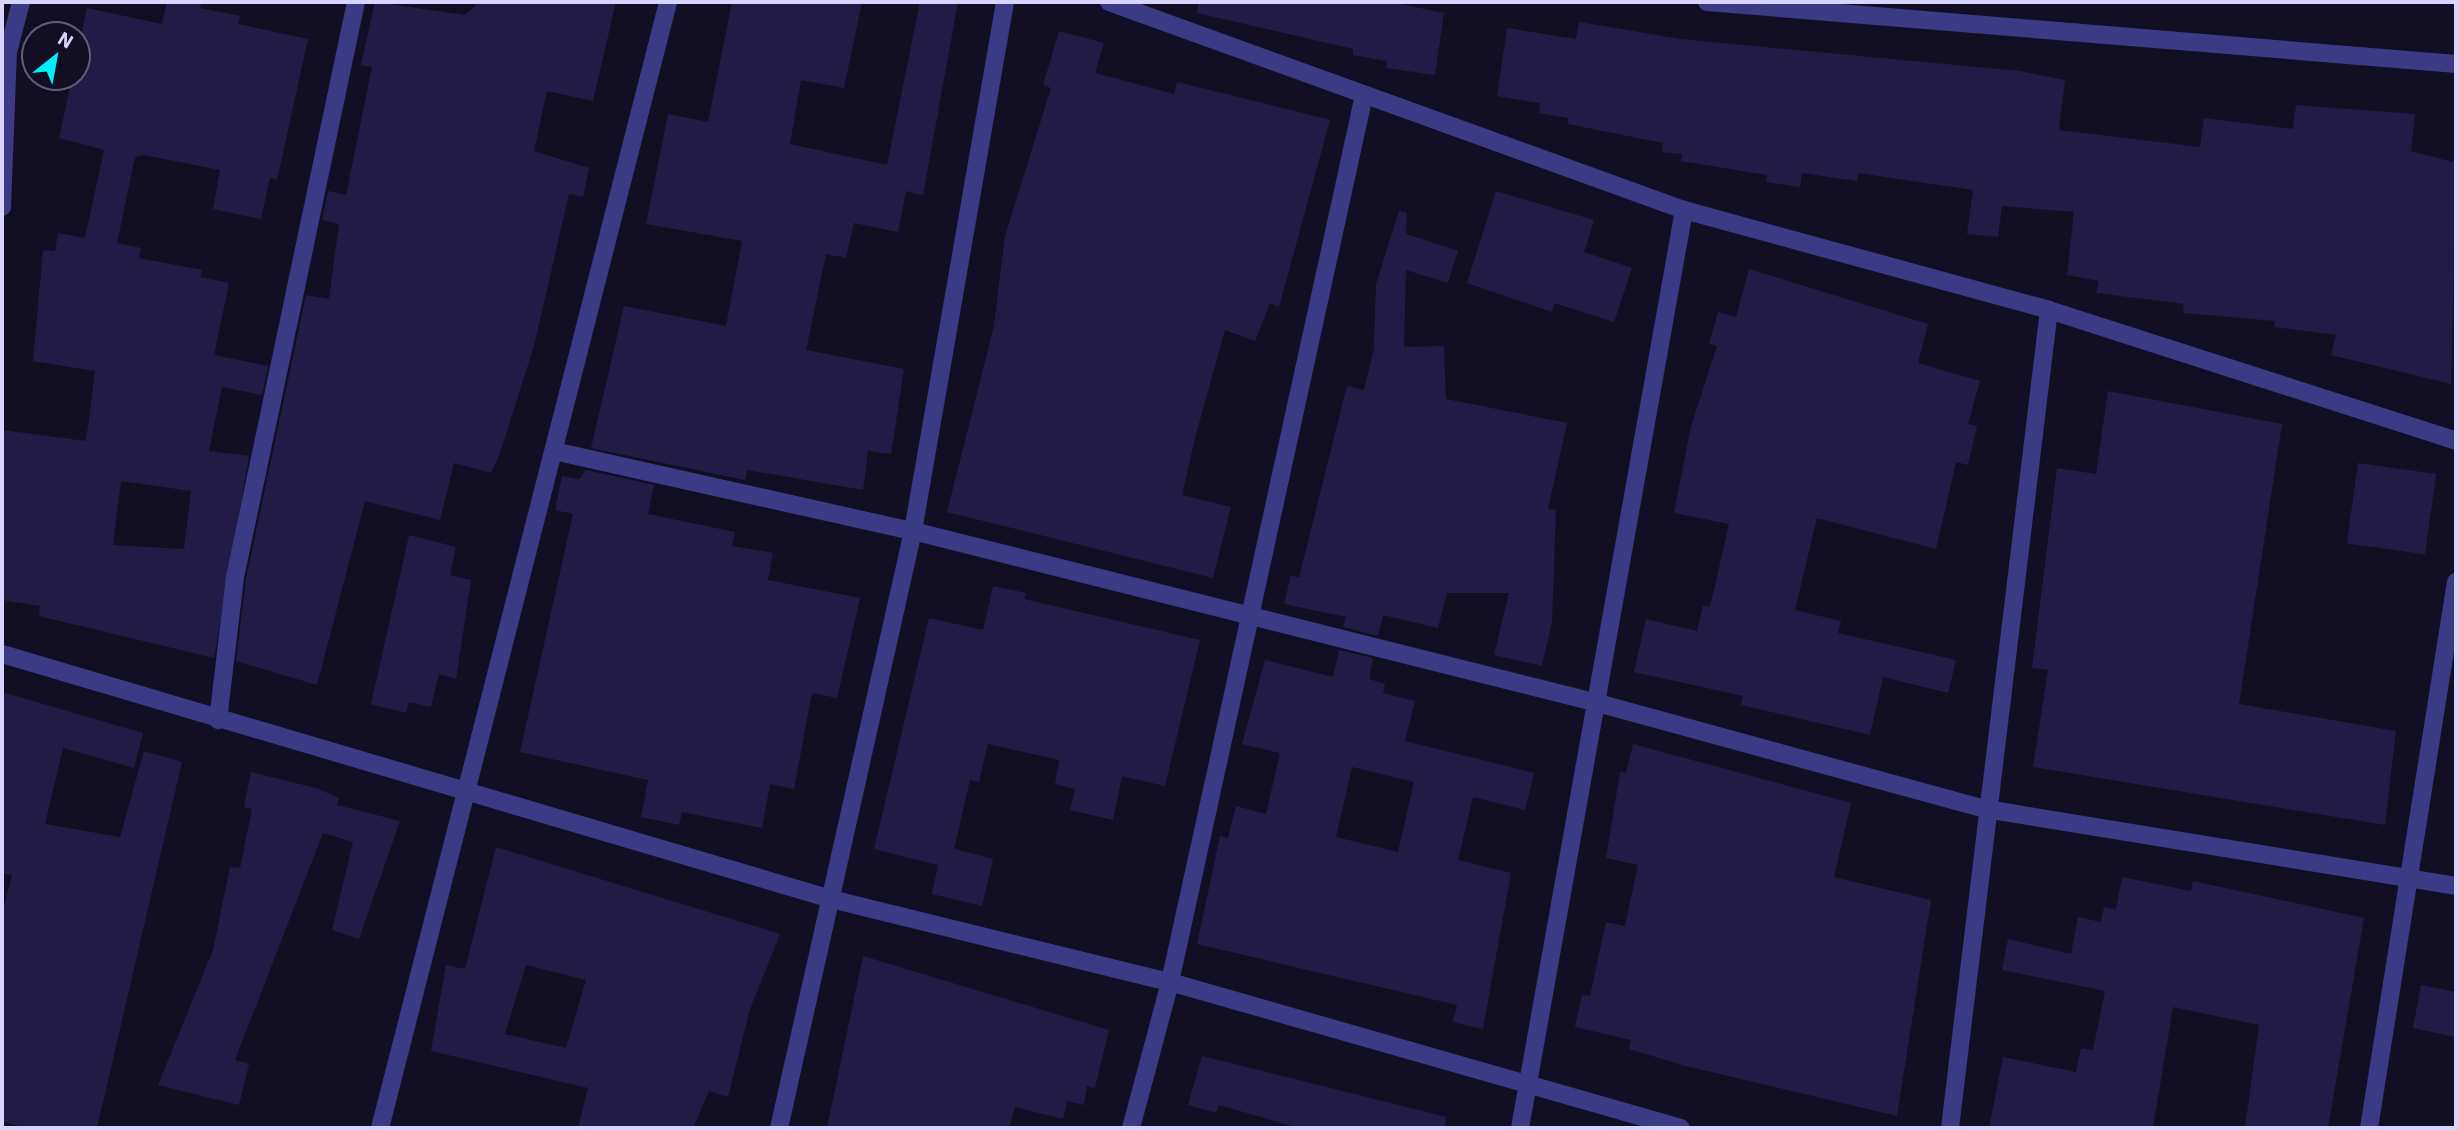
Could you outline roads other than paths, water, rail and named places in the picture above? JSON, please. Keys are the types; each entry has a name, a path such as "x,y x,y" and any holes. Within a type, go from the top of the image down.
{"street":[{"path":"2,207 5,52 21,2"},
{"path":"218,720 235,577 356,2"},
{"path":"380,1128 470,796 668,2"},
{"path":"779,1128 913,531 1005,2"},
{"path":"1109,2 1684,209 2049,310 2456,441"},
{"path":"1707,2 2456,64"},
{"path":"1131,1128 1170,982 1364,95"},
{"path":"1520,1128 1684,209"},
{"path":"1950,1128 1986,809 2049,310"},
{"path":"554,451 913,531 1248,619 1594,702 1986,809 2456,886"},
{"path":"2369,1128 2456,582"},
{"path":"2,654 470,796 831,899 1170,982 1527,1089 1681,1128"}]}
